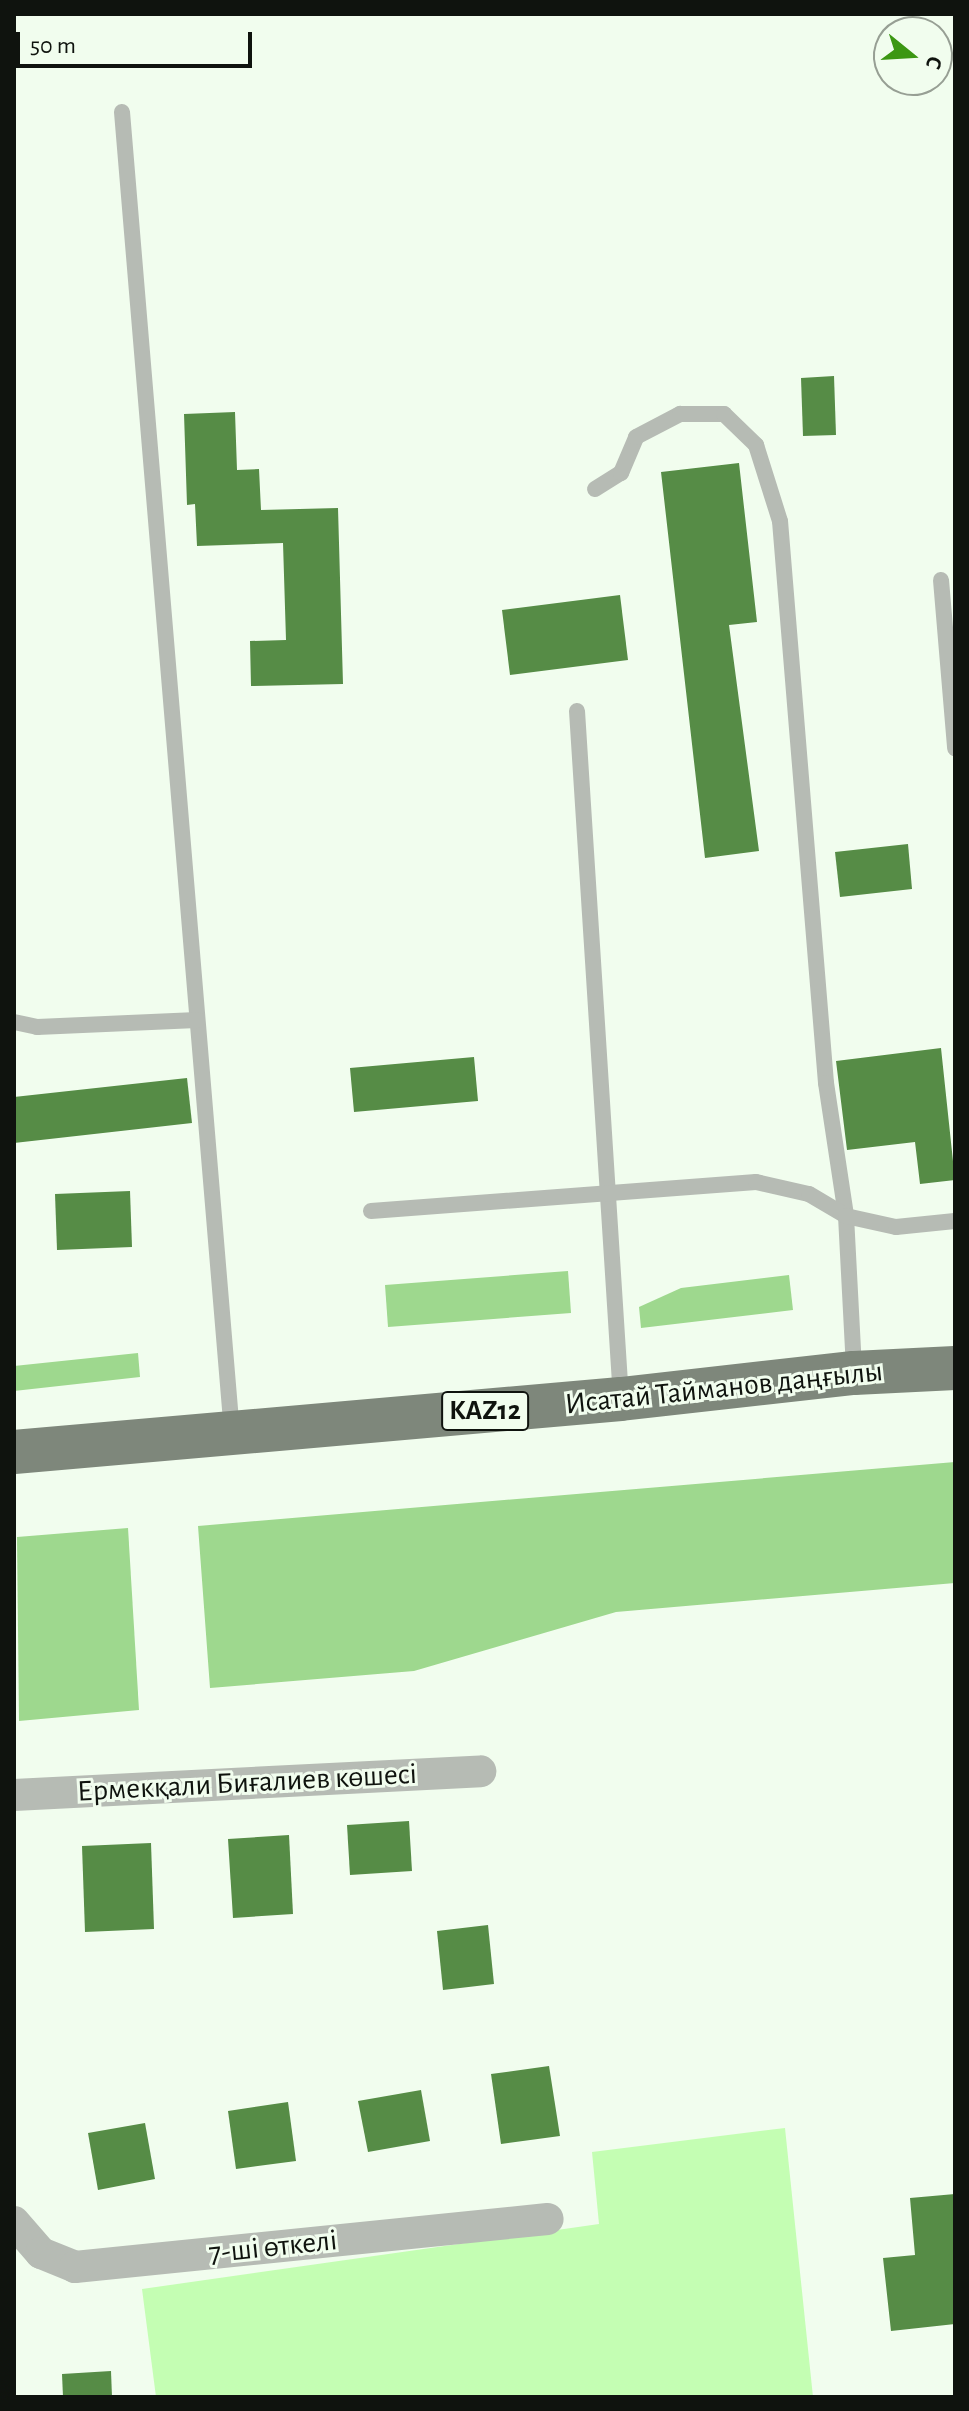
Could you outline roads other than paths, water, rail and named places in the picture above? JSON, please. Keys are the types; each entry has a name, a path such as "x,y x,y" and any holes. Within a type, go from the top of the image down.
{"main road":[{"name":"Исатай Тайманов даңғылы","path":"14,1452 621,1399 854,1373 955,1368"}],"street":[{"name":"Ермекқали Биғалиев көшесі","path":"14,1795 480,1771"},
{"name":"7-шi өткелi","path":"14,2222 41,2253 75,2267 548,2219"}],"lane":[{"path":"122,112 232,1433"},
{"path":"595,489 621,473 636,437 680,414 724,414 756,445 780,521 826,1083 846,1216 854,1373"},
{"path":"941,580 955,748"},
{"path":"577,711 621,1399"},
{"path":"14,1022 37,1027 197,1020"},
{"path":"371,1211 756,1182 809,1194 846,1216 896,1227 955,1221"}]}
